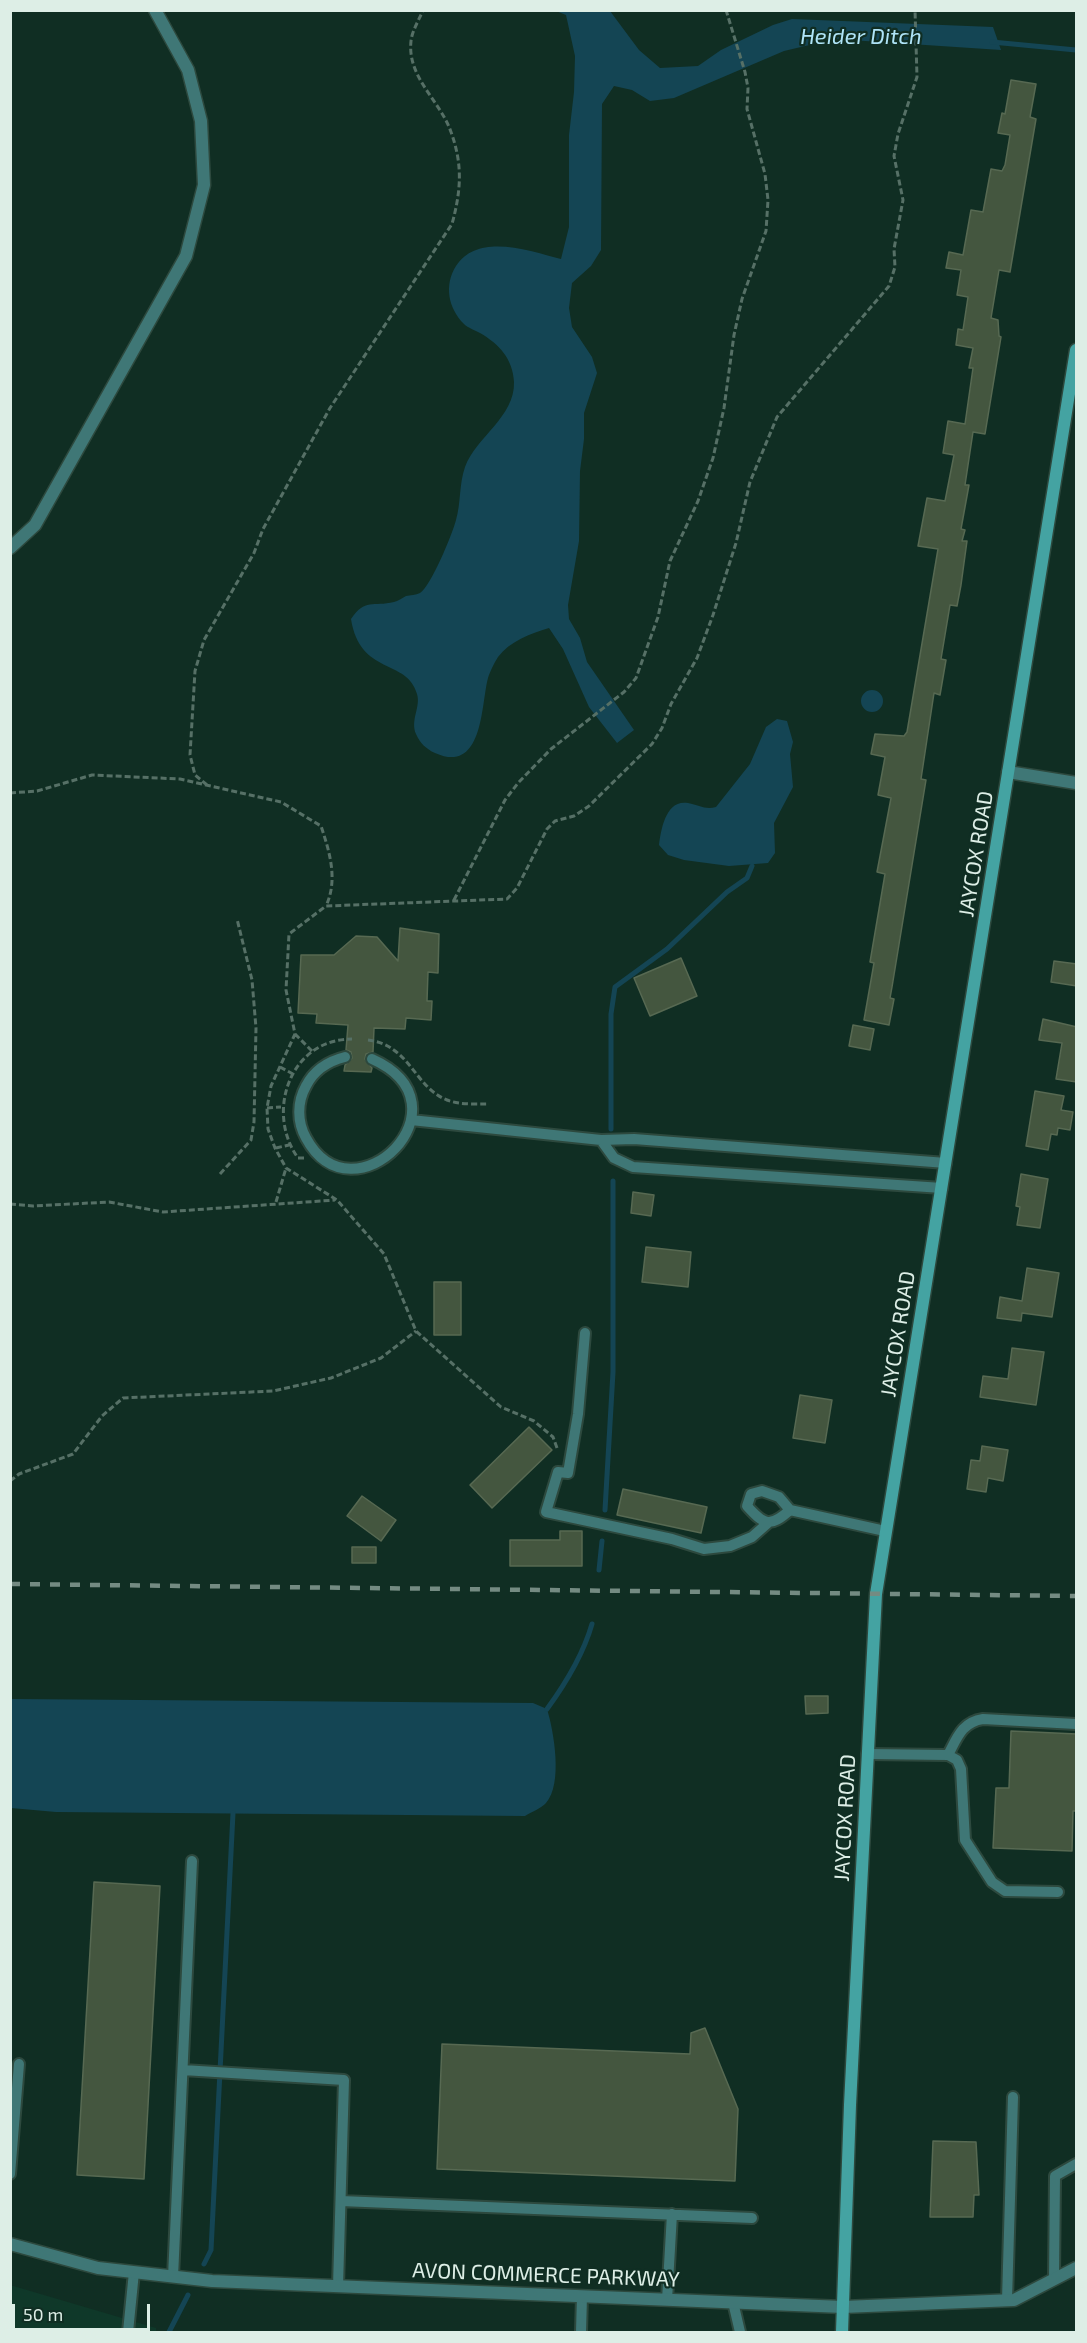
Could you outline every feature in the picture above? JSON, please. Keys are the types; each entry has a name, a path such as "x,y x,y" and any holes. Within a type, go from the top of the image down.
{"street":[{"path":"10,548 35,525 186,256 204,185 201,121 188,70 155,10"},
{"name":"JAYCOX ROAD","path":"842,2332 850,2106 876,1594 1077,350"},
{"path":"1008,772 1077,783"},
{"name":"AVON COMMERCE PARKWAY","path":"10,2244 99,2268 212,2281 843,2307 1014,2300 1077,2268"}],"lane":[{"path":"345,1057 317,1071 301,1097 299,1114 302,1130 317,1154 331,1163 347,1168 374,1165 389,1157 401,1145 411,1120 411,1104 405,1085 392,1069 372,1059"},
{"path":"411,1120 601,1140 634,1139 946,1163"},
{"path":"601,1140 614,1158 633,1167 942,1188"},
{"path":"585,1333 578,1414 568,1473 558,1472 546,1512 672,1539 704,1549 730,1546 752,1537 769,1522"},
{"path":"790,1510 777,1521 769,1522 759,1520 747,1506 751,1494 762,1491 779,1497 790,1510 885,1531"},
{"path":"948,1755 964,1726 972,1721 983,1719 1077,1724"},
{"path":"867,1754 948,1755 957,1760 961,1769 965,1840 992,1882 1005,1890 1058,1892"},
{"path":"173,2277 192,1861"},
{"path":"10,2174 19,2064"},
{"path":"183,2070 344,2080 338,2286"},
{"path":"1008,2300 1014,2097"},
{"path":"1054,2279 1055,2176 1077,2164"},
{"path":"341,2201 752,2218"},
{"path":"667,2300 672,2214"},
{"path":"128,2332 134,2272"},
{"path":"581,2332 582,2296"},
{"path":"733,2302 740,2332"}],"path":[{"path":"207,785 195,775 190,756 195,671 204,640 254,553 263,529 330,408 452,224 460,193 459,166 451,132 421,84 411,54 411,38 423,10"},
{"path":"454,900 511,791 551,749 624,692 636,678 648,650 670,561 698,501 713,458 736,326 766,231 768,200 765,174 747,109 748,88 745,72 726,10"},
{"path":"326,906 507,899 516,888 546,829 555,821 574,816 589,806 652,744 697,658 736,543 750,482 777,417 889,286 895,267 894,249 903,200 894,156 898,134 914,93 917,77 915,10"},
{"path":"10,793 37,791 92,775 180,779 281,802 321,826 331,856 332,892 326,906 289,934 286,990 296,1034 313,1052"},
{"path":"220,1174 251,1140 254,1122 256,1028 252,980 237,919"},
{"path":"296,1034 271,1086 267,1108 268,1129 286,1168 337,1200 384,1254 416,1331 501,1407 534,1421 553,1437 562,1459"},
{"path":"368,1041 389,1047 403,1057 428,1087 448,1100 489,1104"},
{"path":"280,1067 293,1074"},
{"path":"267,1108 281,1107"},
{"path":"275,1148 289,1145"},
{"path":"276,1202 286,1168"},
{"path":"10,1204 33,1206 109,1202 163,1212 276,1202 337,1200"},
{"path":"10,1480 19,1474 73,1454 102,1416 123,1398 262,1392 320,1380 381,1358 416,1331"}],"shaded area":[{"path":"10,2285 156,2328 156,2332 11,2332"}],"water":[{"path":"556,11 610,11 639,50 660,68 698,66 721,50 773,25 792,19 993,27 1001,50 835,39 784,51 674,98 650,101 632,90 614,86 602,104 601,250 591,266 572,283 569,308 572,327 592,357 597,373 584,413 579,541 568,605 569,619 580,638 587,662 634,730 617,743 589,707 563,649 549,628 514,642 498,657 488,678 481,719 471,746 463,754 451,757 435,753 419,740 414,729 418,699 412,683 404,675 373,658 364,650 356,637 351,619 365,606 394,602 420,593 425,588 441,559 454,527 465,467 477,446 502,416 513,394 513,374 504,353 487,337 466,325 454,311 449,288 456,266 477,249 491,247 520,249 561,259 569,227 569,135 575,56 566,15"},
{"path":"868,690 876,690 883,697 883,705 876,712 868,712 861,705 861,697"},
{"path":"777,719 787,721 793,742 790,754 793,787 774,823 775,853 768,863 729,866 684,860 668,855 659,845 663,824 670,810 681,803 705,808 716,807 750,764 766,727"},
{"path":"11,1699 533,1703 547,1709 556,1757 556,1771 551,1794 546,1803 525,1816 56,1812 11,1808"}],"building":[{"path":"1011,80 1036,84 1030,117 1036,119 1010,272 999,270 991,318 998,320 1001,337 985,434 973,432 965,485 969,485 961,529 965,530 962,541 967,541 961,585 957,606 950,605 941,659 946,660 940,695 934,693 921,779 926,780 890,998 894,999 889,1025 864,1020 874,963 870,962 885,874 877,872 891,798 878,795 885,757 871,754 875,734 904,736 907,732 938,549 918,546 927,498 945,501 954,455 943,453 948,421 965,424 973,368 969,368 973,348 956,345 958,329 963,330 968,297 957,295 961,270 946,268 949,252 963,255 971,210 983,212 991,169 1002,171 1005,165 1010,135 998,133 1002,113 1005,114"},
{"path":"400,928 439,934 438,973 428,972 427,1001 432,1001 431,1020 406,1018 405,1029 374,1028 373,1052 366,1054 365,1059 372,1068 371,1072 344,1071 345,1065 352,1058 351,1052 346,1050 348,1025 316,1023 317,1014 298,1013 301,955 334,955 356,936 377,937 398,961"},
{"path":"681,958 697,996 650,1016 634,978"},
{"path":"1054,961 1077,964 1077,986 1051,982"},
{"path":"1043,1019 1077,1027 1077,1082 1056,1079 1062,1043 1039,1040"},
{"path":"853,1025 874,1029 870,1050 849,1046"},
{"path":"1035,1091 1064,1096 1061,1110 1073,1112 1070,1130 1058,1128 1057,1135 1051,1134 1048,1150 1026,1146"},
{"path":"1021,1174 1048,1179 1040,1228 1017,1225 1020,1207 1016,1206"},
{"path":"633,1192 654,1195 651,1216 631,1213"},
{"path":"646,1247 691,1252 688,1287 642,1282"},
{"path":"1027,1268 1059,1273 1052,1317 1022,1313 1021,1321 997,1318 1000,1297 1022,1301"},
{"path":"434,1282 461,1282 461,1335 434,1335"},
{"path":"1012,1348 1044,1352 1036,1405 980,1397 983,1376 1008,1379"},
{"path":"800,1395 832,1400 825,1443 793,1438"},
{"path":"529,1427 552,1450 492,1508 470,1485"},
{"path":"982,1446 1008,1450 1003,1481 988,1478 986,1492 967,1489 971,1460 980,1461"},
{"path":"623,1489 707,1507 701,1533 617,1515"},
{"path":"362,1496 396,1520 381,1541 347,1516"},
{"path":"560,1531 582,1531 582,1566 510,1566 510,1540 560,1540"},
{"path":"352,1547 376,1547 376,1563 352,1563"},
{"path":"805,1696 828,1696 828,1713 806,1714"},
{"path":"1011,1731 1077,1734 1077,1811 1073,1811 1072,1851 993,1848 996,1788 1009,1788"},
{"path":"94,1882 160,1886 144,2179 77,2175"},
{"path":"705,2028 738,2109 735,2181 437,2169 442,2044 690,2054 691,2033"},
{"path":"933,2141 976,2142 979,2195 974,2195 973,2217 930,2217"}],"waterway":[{"name":"Heider Ditch","path":"992,42 1076,50"},
{"path":"611,1129 611,1014 615,987 667,949 727,892 747,878 752,866"},
{"path":"605,1510 613,1372 613,1181"},
{"path":"599,1570 602,1541"},
{"path":"547,1709 573,1668 592,1624"},
{"path":"204,2264 211,2250 233,1813"},
{"path":"169,2332 188,2295"}],"railway":[{"path":"10,1584 1076,1596"}]}
